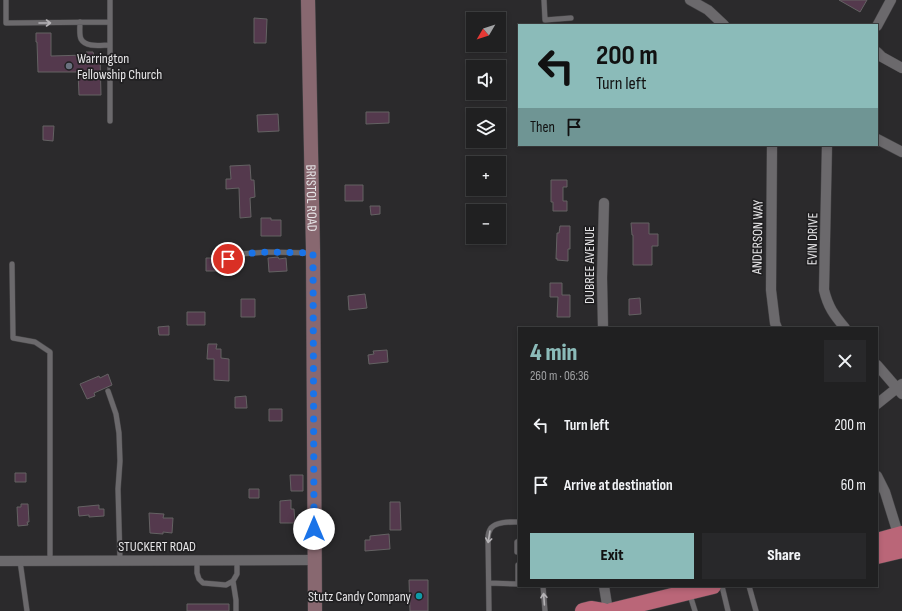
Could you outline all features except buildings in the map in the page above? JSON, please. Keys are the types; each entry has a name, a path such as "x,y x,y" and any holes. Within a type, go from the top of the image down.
{"highway":[{"path":"878,541 901,542"},
{"path":"878,555 901,542"},
{"path":"611,611 709,587"},
{"path":"584,611 591,609 603,611"}],"main road":[{"name":"BRISTOL ROAD","path":"308,0 313,253 315,611"}],"street":[{"path":"690,0 708,10 723,24"},
{"path":"878,24 891,0"},
{"path":"878,53 882,57 902,68"},
{"path":"878,140 902,152"},
{"name":"ANDERSON WAY","path":"772,146 771,290 777,327"},
{"name":"EVIN DRIVE","path":"828,146 824,290 826,301 831,311 844,327"},
{"name":"DUBREE AVENUE","path":"603,327 602,278 604,203"},
{"path":"878,366 900,389 878,403"},
{"path":"878,478 885,492 901,542"},
{"name":"STUCKERT ROAD","path":"0,561 314,560"},
{"path":"604,587 608,611"}],"lane":[{"path":"6,0 6,23 110,22"},
{"path":"110,0 110,121"},
{"path":"544,0 545,20 571,18"},
{"path":"80,22 80,34 82,40 86,44 110,45"},
{"path":"228,259 240,254 267,252 313,253"},
{"path":"12,264 13,338 35,342 50,352 50,561"},
{"path":"108,391 116,414 119,433 120,461 118,496 120,560"},
{"path":"489,611 488,538 491,528 504,522 518,522"},
{"path":"517,552 518,542"},
{"path":"196,560 197,573 199,579 203,583 226,585 233,581"},
{"path":"236,611 233,581 236,574 237,560"},
{"path":"20,561 27,611"},
{"path":"489,583 518,584"},
{"path":"543,587 545,611"},
{"path":"722,587 728,611"},
{"path":"749,587 756,611"},
{"path":"689,592 695,611"}],"place":[{"name":"Warrington Fellowship Church","path":"69,66"},
{"name":"Stutz Candy Company","path":"419,596"}],"route":[{"path":"228,259 240,254 267,252 313,253 314,529"}]}
